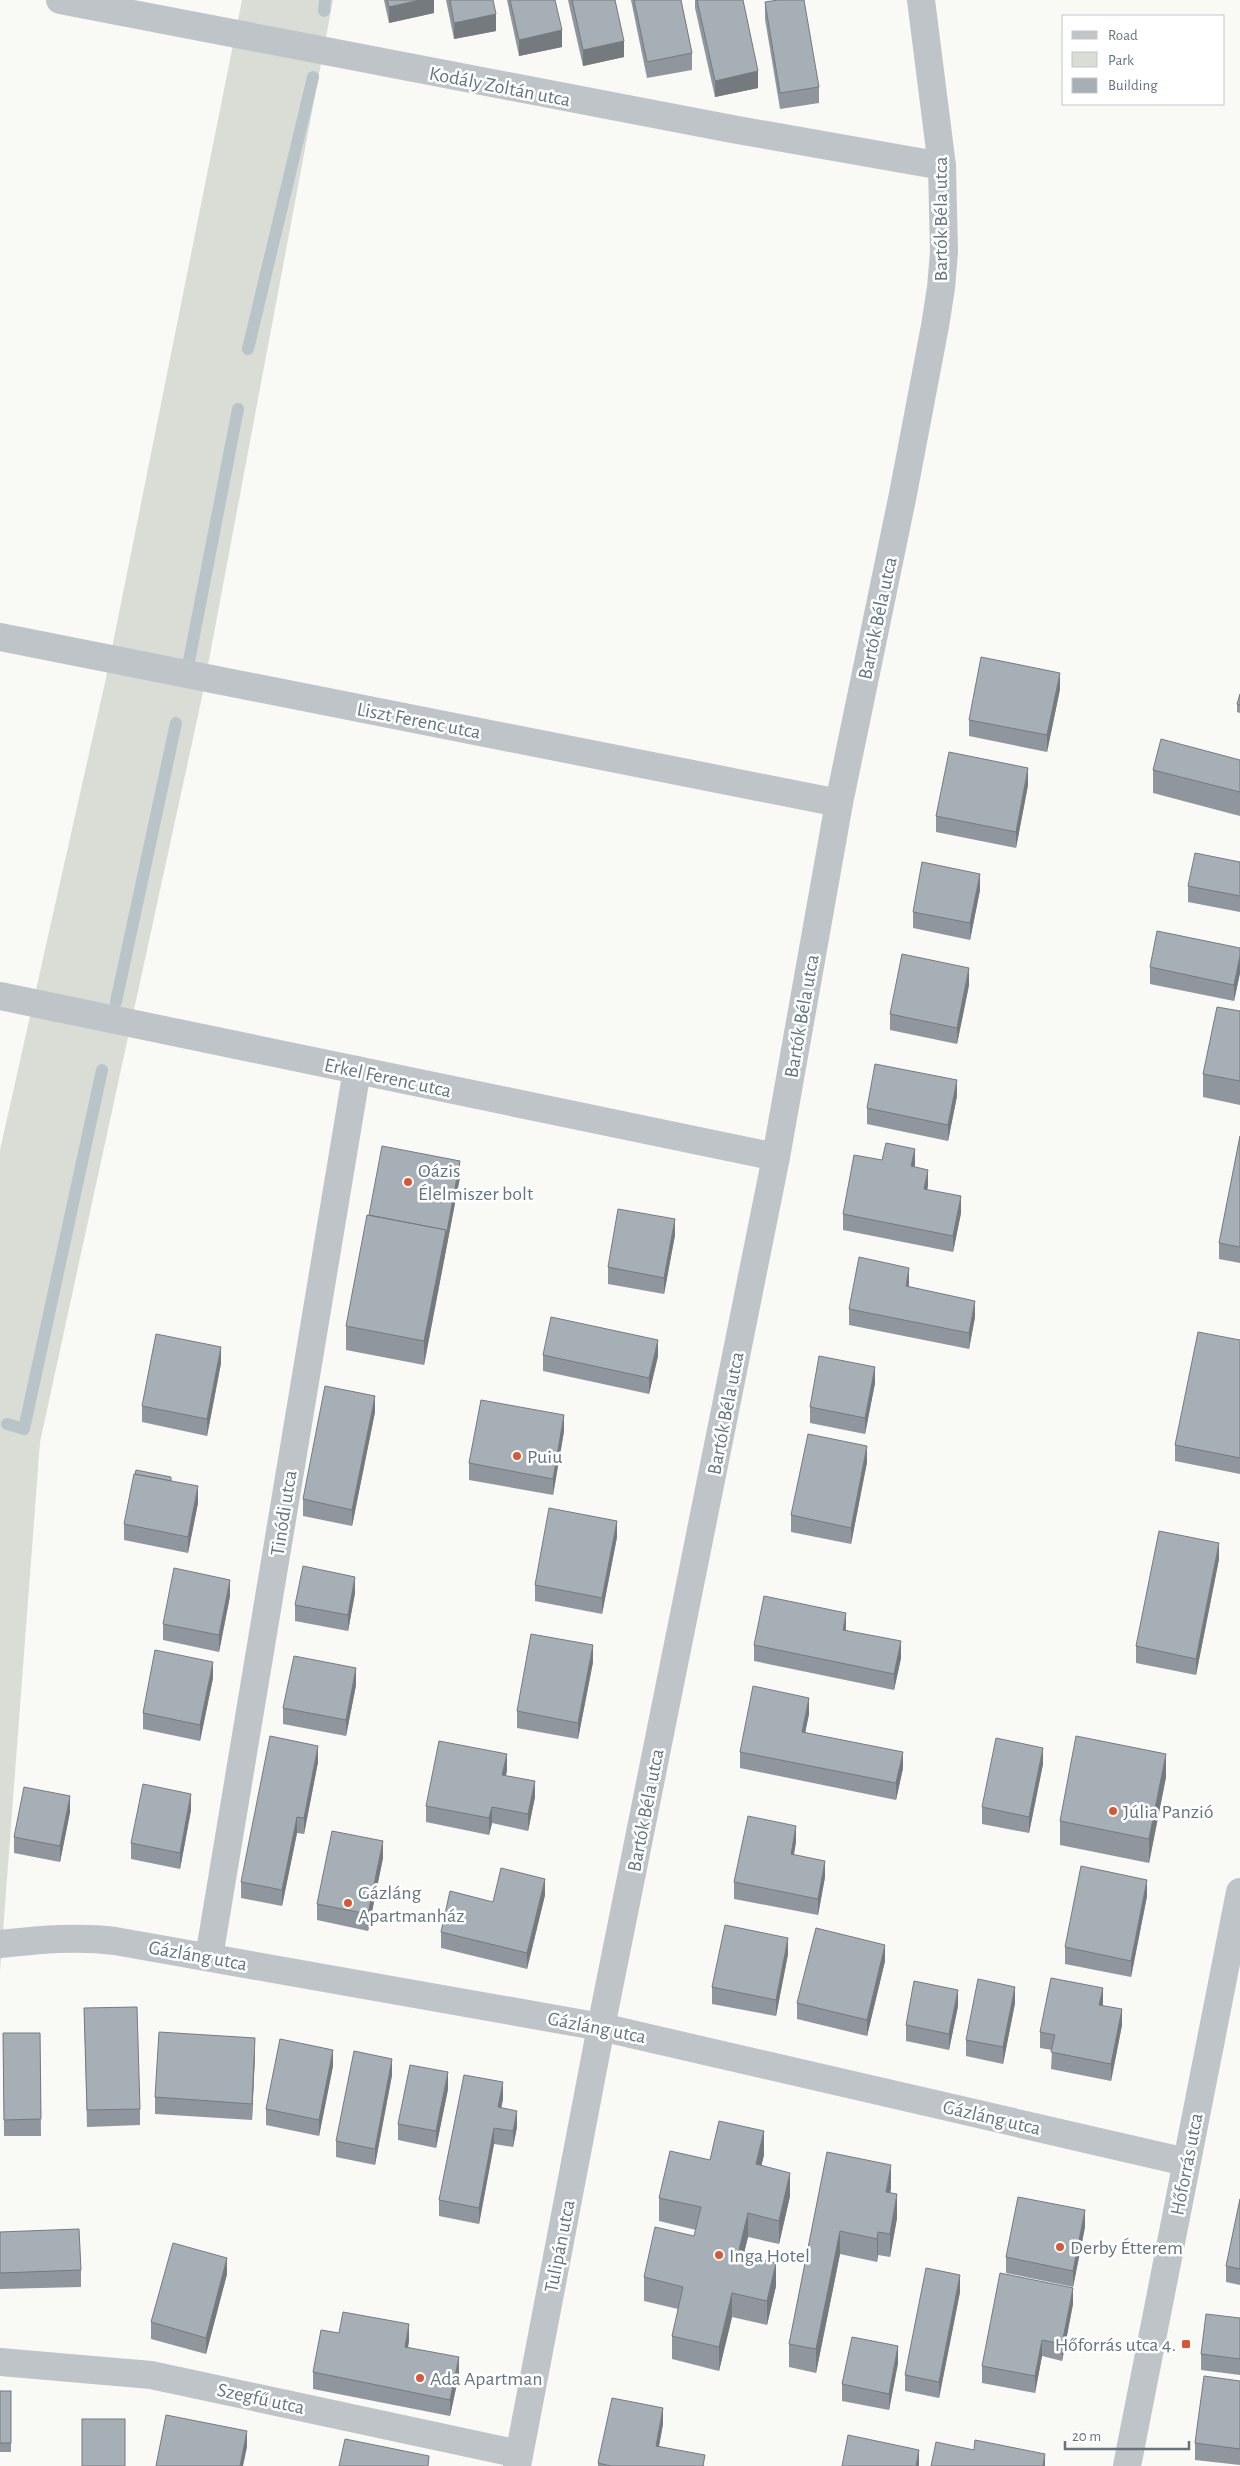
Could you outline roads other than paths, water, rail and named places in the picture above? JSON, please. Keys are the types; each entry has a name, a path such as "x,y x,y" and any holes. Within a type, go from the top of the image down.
{"street":[{"name":"Kodály Zoltán utca","path":"60,0 732,130 942,166"},
{"name":"Bartók Béla utca","path":"601,2027 776,1157 839,802 905,485 937,317 944,252 942,166 926,27 921,0"},
{"name":"Liszt Ferenc utca","path":"0,637 839,802"},
{"name":"Erkel Ferenc utca","path":"0,996 776,1157"},
{"name":"Tinódi utca","path":"209,1957 357,1070"},
{"name":"Hőforrás utca","path":"1127,2466 1240,1892"},
{"name":"Gázláng utca","path":"0,1944 84,1937 209,1957 601,2027 1186,2162"},
{"name":"Tulipán utca","path":"518,2460 601,2027"},
{"name":"Szegfű utca","path":"0,2362 151,2374 518,2460"}],"waterway":[{"path":"324,11 325,0"},
{"path":"248,349 313,77"},
{"path":"189,661 238,409"},
{"path":"116,1002 176,723"},
{"path":"7,1424 24,1429 102,1070"}],"place":[{"name":"Oázis Élelmiszer bolt","path":"408,1182"},
{"name":"Puiu","path":"517,1456"},
{"name":"Júlia Panzió","path":"1113,1811"},
{"name":"Gázláng Apartmanház","path":"348,1903"},
{"name":"Derby Étterem","path":"1060,2247"},
{"name":"Inga Hotel","path":"719,2255"},
{"name":"Hőforrás utca 4.","path":"1186,2344"},
{"name":"Ada Apartman","path":"420,2378"}]}
